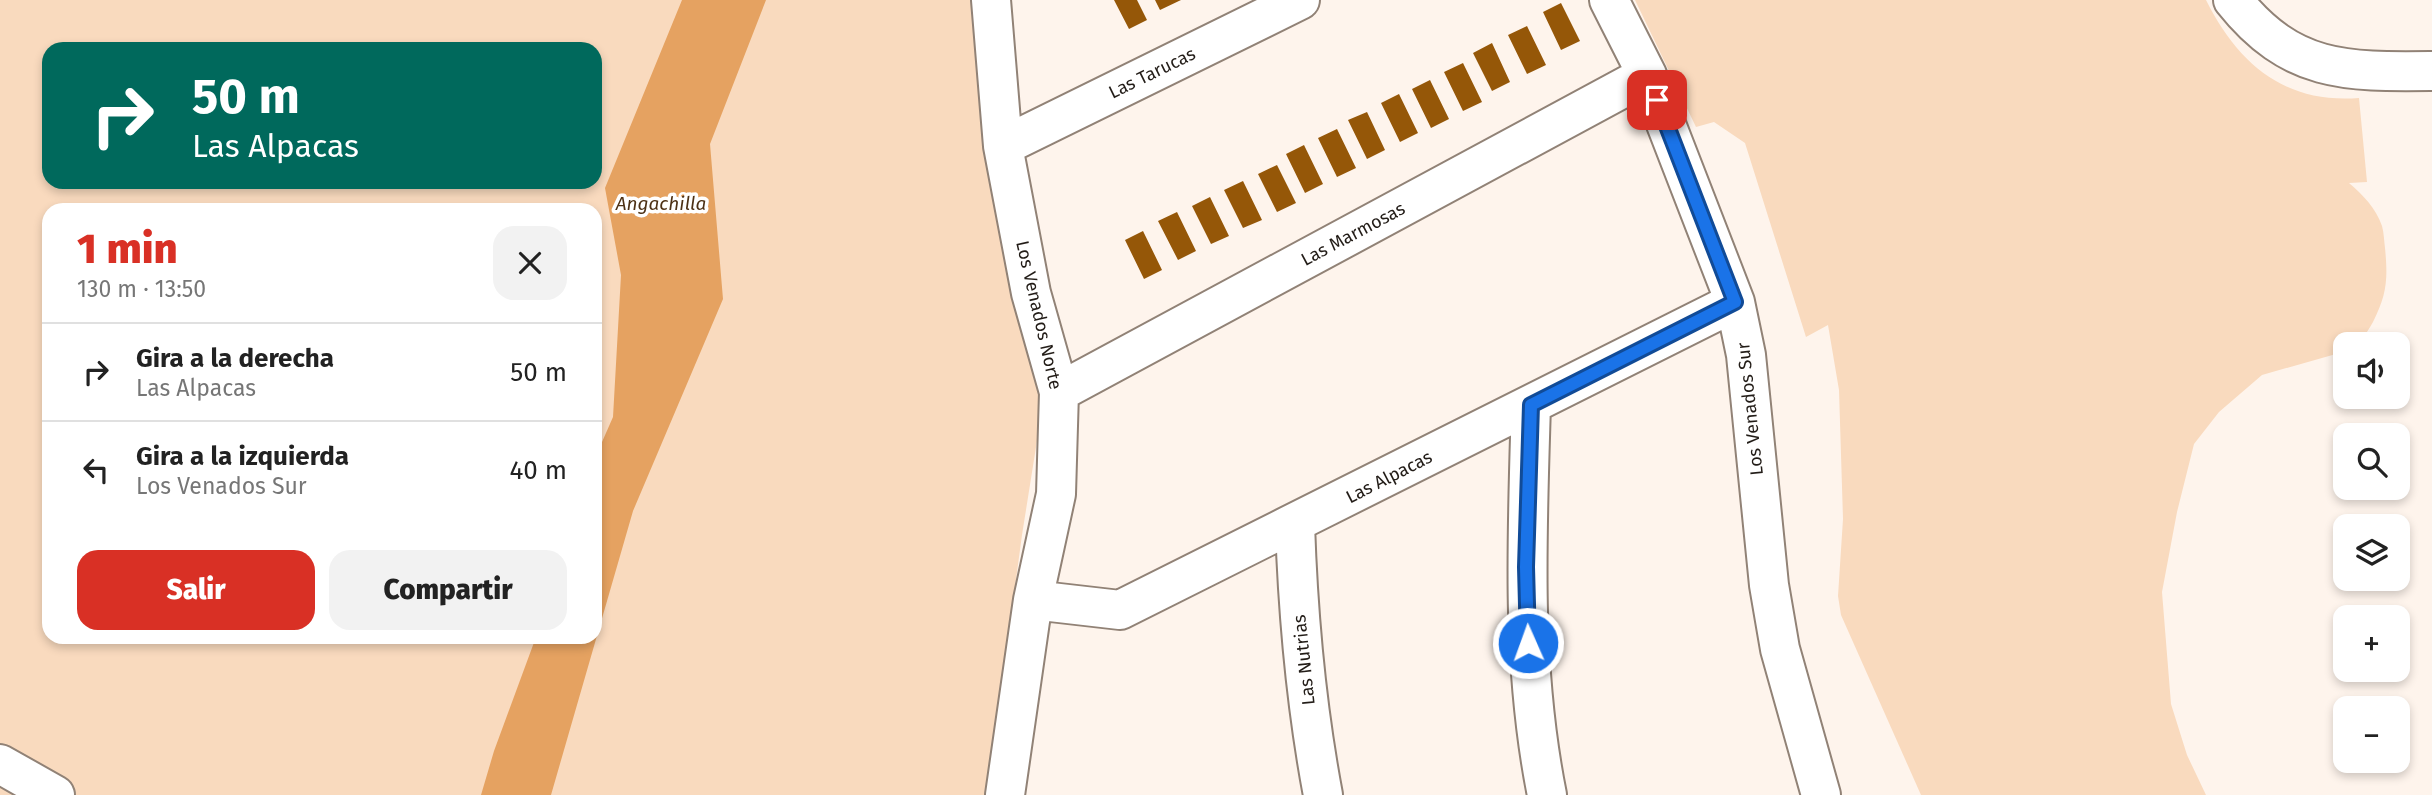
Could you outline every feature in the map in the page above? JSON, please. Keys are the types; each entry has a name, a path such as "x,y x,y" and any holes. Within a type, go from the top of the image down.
{"street":[{"name":"Los Venados Norte","path":"991,0 1003,146 1031,293 1059,392 1056,494 1033,600 1005,795"},
{"name":"Las Tarucas","path":"1003,146 1300,0"},
{"name":"Los Venados Sur","path":"1609,0 1647,75 1735,302 1746,355 1769,585 1780,649 1821,795"},
{"path":"2233,0 2266,35 2313,61 2366,72 2432,71"},
{"name":"Las Marmosas","path":"1059,392 1647,75"},
{"name":"Las Alpacas","path":"1033,600 1120,610 1735,302"},
{"path":"1531,405 1527,624 1536,737 1547,795"},
{"name":"Las Nutrias","path":"1295,524 1303,672 1323,795"},
{"path":"0,764 55,795"}],"shaded area":[{"path":"0,0 986,0 1036,364 1040,422 987,795 0,795"},
{"path":"1635,0 2206,0 2233,43 2249,61 2267,75 2287,87 2308,94 2332,98 2359,98 2367,182 2349,183 2373,208 2383,229 2386,278 2378,312 2367,332 2333,332 2333,355 2262,375 2219,412 2194,444 2177,512 2162,592 2171,704 2187,755 2206,795 1921,795 1841,615 1838,596 1843,519 1839,390 1828,325 1806,337 1745,143 1714,122 1696,127"}],"water":[{"name":"Angachilla","path":"682,0 766,0 710,144 723,299 633,511 602,618 602,442 613,417 621,275 605,188"},
{"name":"Angachilla","path":"533,644 595,644 551,795 481,795 494,751"}],"building":[{"path":"1114,0 1137,0 1147,20 1129,29"},
{"path":"1155,0 1181,0 1160,10"},
{"path":"1561,3 1580,41 1561,50 1543,12"},
{"path":"1527,26 1546,65 1527,74 1508,35"},
{"path":"1492,43 1510,82 1492,91 1473,53"},
{"path":"1463,63 1482,102 1463,111 1444,72"},
{"path":"1430,80 1449,119 1431,128 1412,89"},
{"path":"1399,94 1418,133 1400,142 1381,103"},
{"path":"1367,112 1385,150 1367,159 1348,120"},
{"path":"1337,129 1356,168 1337,177 1318,138"},
{"path":"1304,145 1323,184 1305,193 1286,154"},
{"path":"1277,165 1296,203 1277,212 1258,174"},
{"path":"1243,181 1262,220 1243,228 1224,190"},
{"path":"1210,197 1229,236 1211,244 1192,206"},
{"path":"1177,212 1196,251 1178,260 1158,221"},
{"path":"1143,231 1162,270 1144,279 1125,240"}],"route":[{"path":"1528,643 1526,567 1531,405 1735,302 1657,100"}]}
